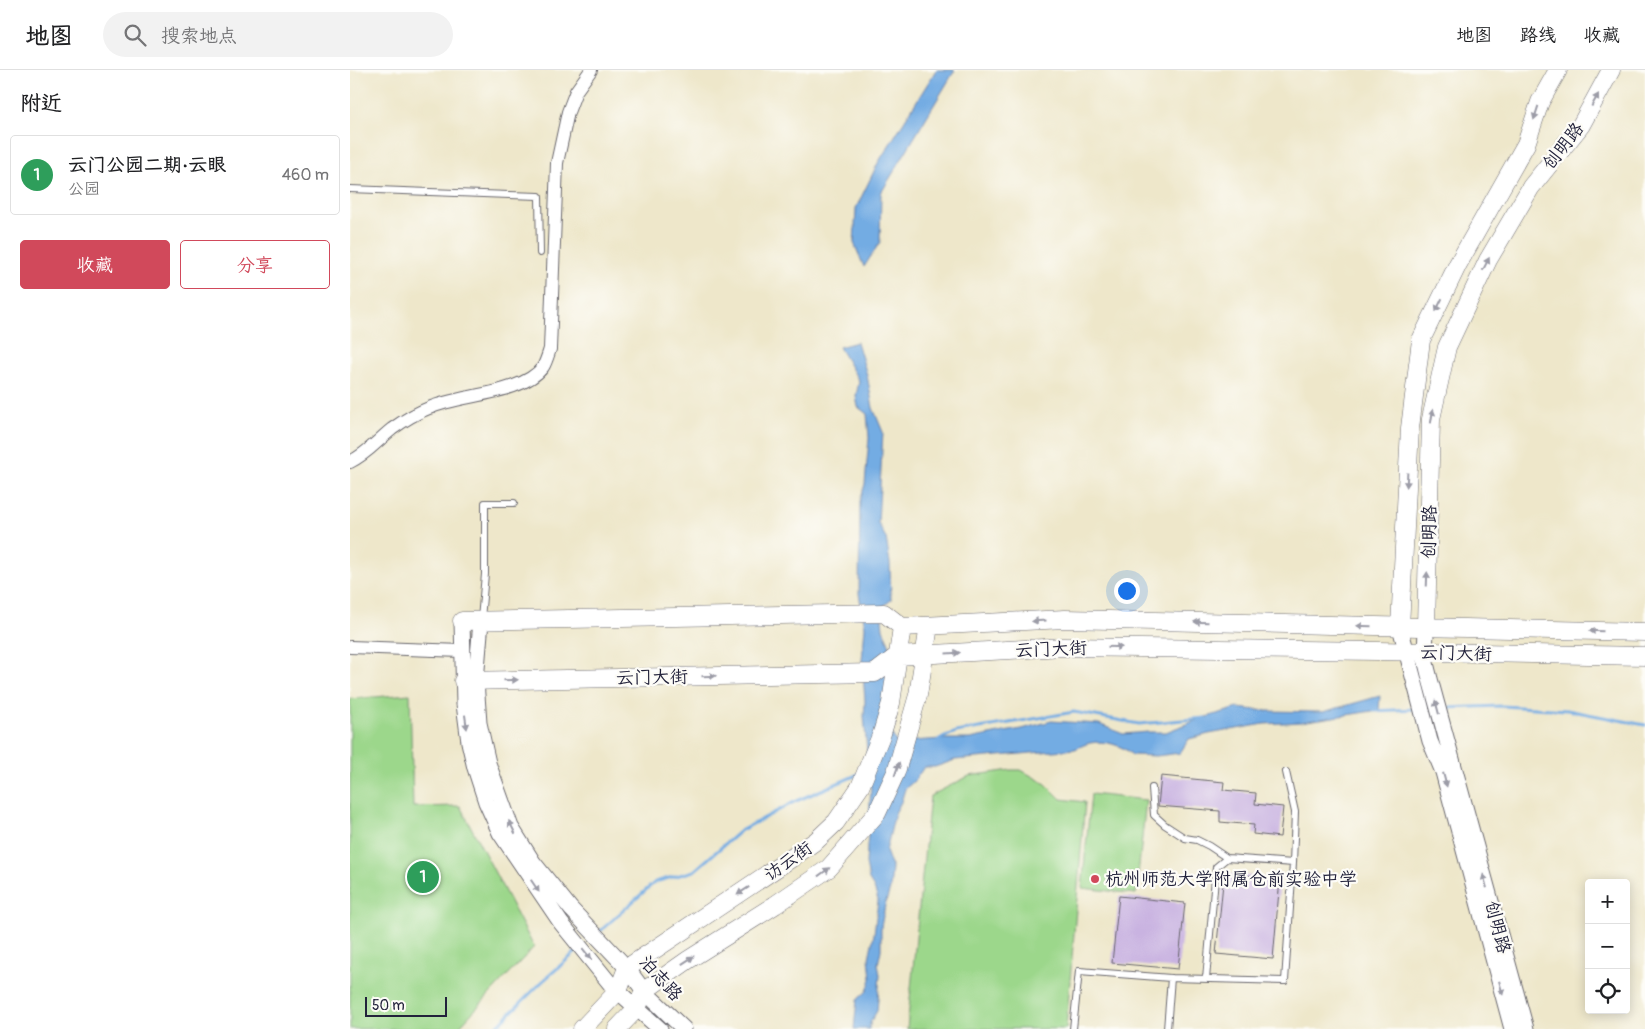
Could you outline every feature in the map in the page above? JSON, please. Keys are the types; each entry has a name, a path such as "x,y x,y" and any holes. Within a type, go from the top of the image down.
{"main road":[{"name":"创明路","path":"1400,627 1410,428 1421,340 1458,264 1526,144 1540,102 1558,70"},
{"name":"创明路","path":"1426,628 1431,419 1448,347 1488,260 1531,187 1581,125 1611,70"},
{"path":"462,621 884,613 902,627"},
{"name":"云门大街","path":"902,627 1065,619 1645,632"},
{"name":"访云街","path":"644,991 829,868 877,813 896,772 916,701 929,626"},
{"name":"访云街","path":"627,968 818,840 836,822 860,787 882,733 891,703 902,627"},
{"name":"云门大街","path":"469,681 876,673 897,656 1081,647 1645,656"},
{"path":"582,1029 615,988 627,968"},
{"path":"617,1029 637,1008 644,991"}],"street":[{"path":"350,462 362,457 392,430 429,408 514,386 530,378 543,367 550,349 557,163 568,112 576,91 591,70"},
{"path":"462,621 462,651 469,681"},
{"path":"469,681 481,621"},
{"name":"创明路","path":"1400,627 1428,734 1443,772 1512,1029"},
{"name":"创明路","path":"1426,628 1425,659 1526,1029"},
{"path":"350,647 462,651"},
{"name":"泊志路","path":"469,681 488,763 511,827 533,862 571,909 611,950 644,991 684,1029"},
{"name":"泊志路","path":"469,681 464,704 469,742 486,802 500,833 561,923 615,988 660,1029"}],"lane":[{"path":"350,189 539,196 540,253"},
{"path":"481,621 485,574 486,503 514,503"},
{"path":"1073,1029 1079,971 1170,978 1285,981 1293,864 1294,812 1286,772"},
{"path":"1152,788 1154,815 1185,838 1197,840 1227,858 1293,864"},
{"path":"1206,979 1214,876 1216,866 1227,858"},
{"path":"1167,1029 1170,978"}],"green space":[{"path":"410,694 413,807 460,806 534,947 457,1029 350,1029 350,699"},
{"path":"1021,770 1046,784 1061,799 1085,802 1066,1029 907,1029 930,796 969,776"},
{"path":"1091,794 1146,800 1136,894 1082,888"}],"water":[{"path":"936,70 955,70 881,193 880,242 864,267 854,243 856,208 878,163"},
{"path":"857,342 867,375 873,408 883,432 878,523 886,538 890,563 891,600 881,608 883,629 890,646 886,694 891,732 896,742 970,739 1022,729 1051,721 1099,724 1123,734 1166,732 1199,719 1238,708 1267,711 1323,712 1380,696 1379,710 1301,722 1264,724 1209,734 1189,739 1180,753 1156,756 1132,755 1124,748 1095,742 1075,749 955,760 935,767 924,767 915,780 905,789 895,813 886,851 892,868 890,889 881,927 877,1011 869,1029 854,1029 857,1000 867,991 871,979 869,958 878,900 869,880 866,863 871,787 866,769 867,752 864,716 865,701 862,660 865,627 859,594 860,501 865,484 869,438 867,414 858,407 856,396 859,381 839,347"}],"building":[{"path":"1161,776 1224,782 1223,790 1256,793 1255,804 1283,807 1280,837 1253,834 1254,825 1220,822 1220,811 1158,806"},
{"path":"1224,873 1280,879 1273,959 1216,954"},
{"path":"1119,896 1185,903 1178,969 1112,963"}],"waterway":[{"path":"1444,708 1502,706 1567,710 1645,725"},
{"path":"1374,711 1417,709"},
{"path":"938,740 956,732 1074,712 1139,724 1205,718"},
{"path":"599,932 655,882 694,871 740,831 796,801 859,774"},
{"path":"494,1029 577,951"}],"place":[{"name":"云门公园二期·云眼","path":"423,877"},
{"name":"杭州师范大学附属仓前实验中学","path":"1095,879"}]}
